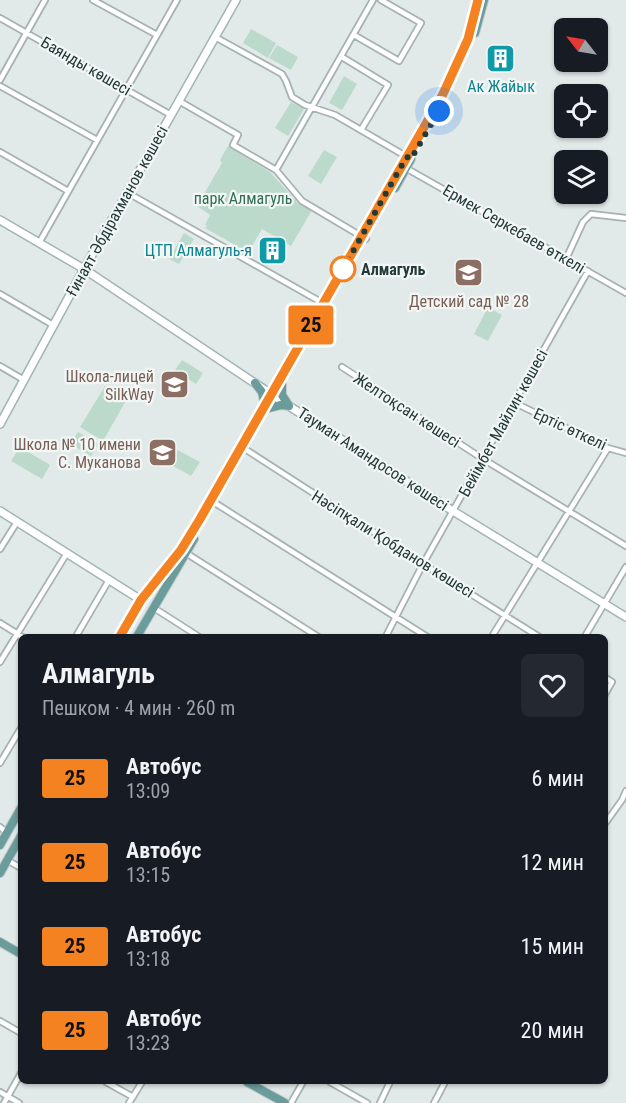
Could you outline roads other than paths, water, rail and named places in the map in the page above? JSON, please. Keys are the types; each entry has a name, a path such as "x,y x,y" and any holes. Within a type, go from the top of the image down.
{"main road":[{"name":"Ғинаят Әбдірахманов көшесі","path":"0,424 84,269 236,0"},
{"path":"138,634 215,503 273,395 409,158 458,63 468,39 478,0"},
{"path":"409,158 447,96 469,49 484,0"},
{"name":"Тауман Амандосов көшесі","path":"0,220 84,269 289,406 453,511 626,617"},
{"path":"255,383 266,387 280,384"},
{"path":"255,383 262,392 267,407"},
{"path":"280,384 284,399 289,406"},
{"path":"121,634 141,600 181,550 267,407 289,406"},
{"path":"0,511 141,600"},
{"path":"150,589 156,590 160,595"},
{"path":"0,844 18,813"},
{"path":"0,873 18,841"},
{"path":"0,942 18,952"},
{"path":"251,1084 285,1103"}],"street":[{"path":"0,80 45,0"},
{"path":"93,0 157,35"},
{"path":"39,243 177,0"},
{"path":"276,170 373,0"},
{"path":"354,35 399,61 421,23 381,0"},
{"name":"Баянды көшесі","path":"0,18 171,115"},
{"path":"215,37 282,74 292,98 335,115 409,158"},
{"path":"342,57 388,85 361,130"},
{"path":"0,86 97,140"},
{"path":"179,101 238,135 233,146 276,170 302,201 364,237"},
{"path":"0,152 68,191"},
{"name":"Ермек Серкебаев өткелі","path":"404,167 626,293"},
{"path":"128,193 325,305"},
{"path":"566,259 583,222 591,214 626,218"},
{"name":"Бейімбет Майлин көшесі","path":"387,634 423,564 588,271"},
{"path":"0,294 53,325"},
{"path":"0,366 24,380"},
{"name":"Желтоқсан көшесі","path":"342,368 483,459 626,546"},
{"name":"Ертіс өткелі","path":"515,403 608,448 626,453"},
{"path":"493,634 608,448"},
{"name":"Нәсіпқали Қобданов көшесі","path":"245,450 535,634"},
{"path":"215,503 423,634"},
{"path":"0,549 17,522"},
{"path":"0,662 67,553"},
{"path":"186,553 314,634"},
{"path":"587,634 626,567"},
{"path":"77,634 109,579"},
{"path":"154,608 195,634"},
{"path":"0,623 18,634"},
{"path":"0,763 18,733"},
{"path":"608,819 626,791"},
{"path":"0,827 7,833"},
{"path":"7,860 18,866"},
{"path":"0,1021 18,1030"},
{"path":"4,1103 18,1078"},
{"path":"110,1084 133,1097"},
{"path":"129,1103 141,1084"},
{"path":"291,1103 302,1084"},
{"path":"334,1084 367,1103"},
{"path":"380,1103 389,1084"},
{"path":"434,1103 444,1084"},
{"path":"0,1092 19,1103"}],"place":[{"name":"Ак Жайык","path":"501,58"},
{"name":"ЦТП Алмагуль-я","path":"273,250"},
{"name":"Алмагуль","path":"343,269"},
{"name":"Детский сад № 28","path":"469,273"},
{"name":"Школа-лицей SilkWay","path":"175,385"},
{"name":"Школа № 10 имени С. Муканова","path":"162,453"}],"park label":[{"name":"парк Алмагуль","path":"243,198"}]}
